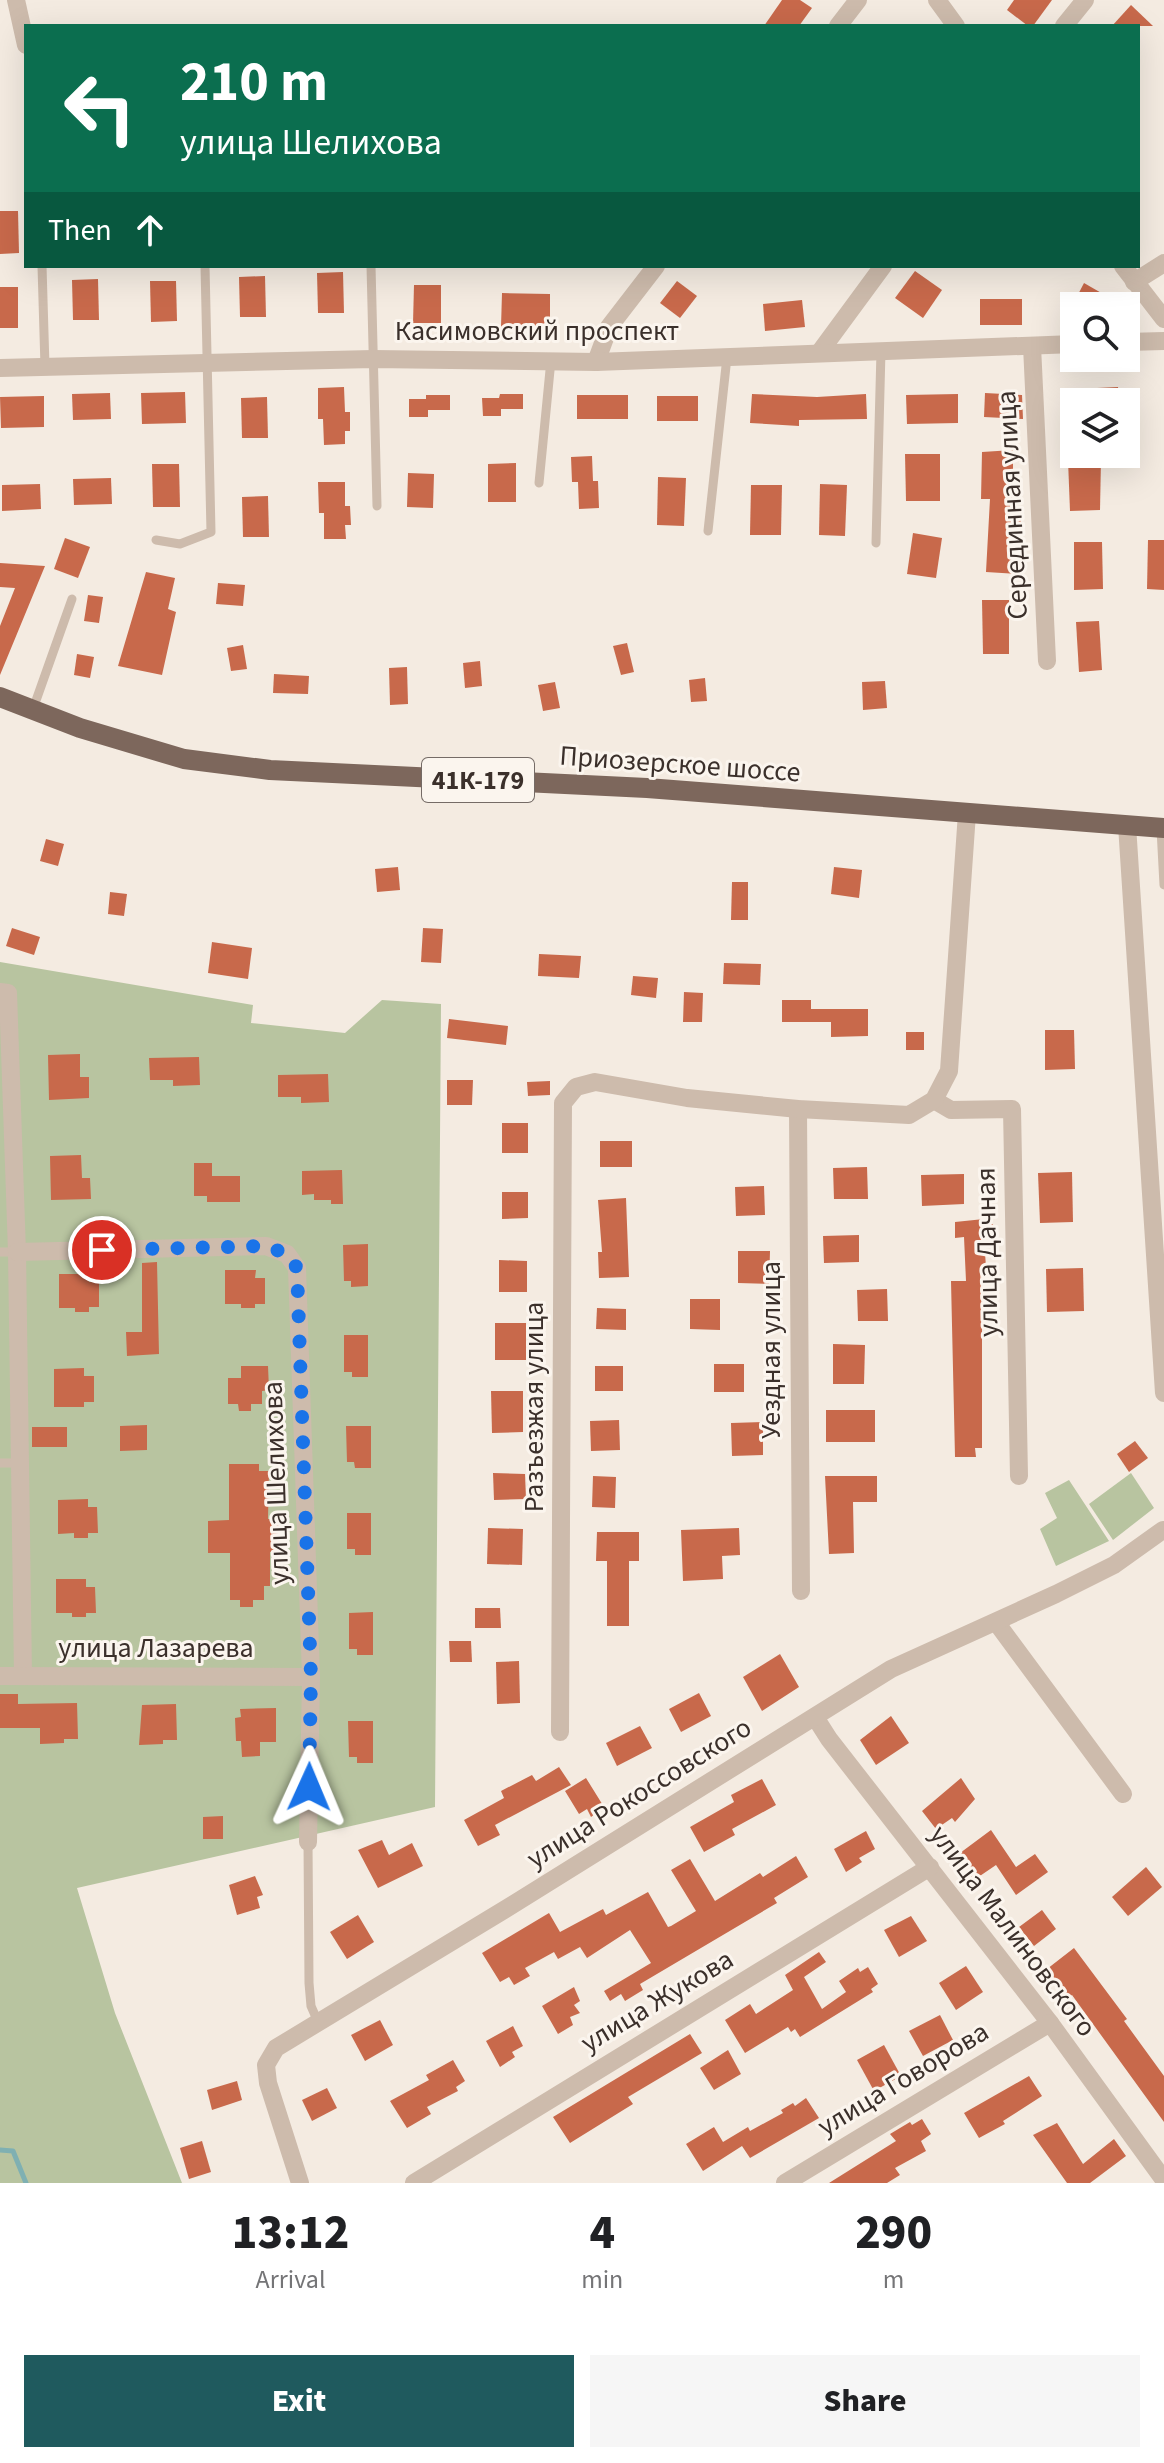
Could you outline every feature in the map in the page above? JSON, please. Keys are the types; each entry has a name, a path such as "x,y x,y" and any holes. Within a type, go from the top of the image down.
{"main road":[{"name":"Приозерское шоссе","path":"0,697 80,728 184,759 270,770 647,788 1127,825"},
{"name":"41К-179","path":"1127,825 1162,828"}],"street":[{"path":"16,0 24,36"},
{"path":"840,24 858,0"},
{"path":"937,0 955,24"},
{"path":"1066,24 1085,0"},
{"path":"1134,282 1164,263"},
{"path":"596,362 609,327 654,268"},
{"path":"819,353 882,268"},
{"path":"1124,268 1164,319"},
{"path":"1140,342 1164,341"},
{"name":"Касимовский проспект","path":"0,368 373,359 596,362 1060,345"},
{"name":"Серединная улица","path":"1032,346 1047,661"},
{"path":"798,1109 909,1115 934,1100 949,1071 967,813"},
{"path":"1127,825 1164,1393"},
{"path":"4,993 10,1463 23,1676"},
{"name":"Разъезжая улица","path":"560,1732 563,1103 576,1087 595,1082 687,1098 798,1109"},
{"name":"улица Дачная","path":"934,1100 951,1110 1012,1109 1019,1476"},
{"name":"Уездная улица","path":"798,1109 801,1591"},
{"name":"улица Шелихова","path":"8,1252 266,1246 287,1254 297,1268 311,1677 308,1842"},
{"name":"улица Рокоссовского","path":"300,2183 268,2083 266,2065 276,2048 891,1669 1114,1565 1164,1530"},
{"path":"996,1622 1123,1794"},
{"name":"улица Лазарева","path":"0,1676 311,1677"},
{"name":"улица Малиновского","path":"815,1717 1050,2023 1164,2180"},
{"name":"улица Жукова","path":"414,2183 930,1867"},
{"name":"улица Говорова","path":"785,2183 1050,2023"},
{"path":"1157,2183 1164,2180"}],"lane":[{"path":"42,268 45,367"},
{"path":"156,540 180,544 211,532 205,268"},
{"path":"371,268 377,506"},
{"path":"876,543 881,350"},
{"path":"708,531 727,357"},
{"path":"539,483 551,360"},
{"path":"33,710 72,599"},
{"path":"1162,828 1164,885"},
{"path":"308,1842 309,1983 311,2006 318,2022"}],"green space":[{"path":"0,962 253,1005 251,1023 345,1033 382,1000 441,1004 435,1807 77,1888 115,2013 182,2183 0,2183"},
{"path":"1131,1473 1154,1508 1113,1540 1089,1504"},
{"path":"1069,1480 1109,1541 1056,1566 1040,1529 1057,1518 1045,1493"}],"building":[{"path":"782,0 800,0 812,8 800,24 765,24"},
{"path":"1014,0 1052,0 1034,24 1025,24 1007,10"},
{"path":"1131,5 1153,26 1140,24 1114,24"},
{"path":"0,211 18,211 19,253 0,254"},
{"path":"915,271 942,290 923,318 895,298"},
{"path":"343,272 344,313 318,313 317,273"},
{"path":"265,276 266,317 240,317 239,277"},
{"path":"98,279 99,320 73,320 72,280"},
{"path":"150,281 176,281 177,321 151,322"},
{"path":"677,281 697,296 680,318 660,303"},
{"path":"1084,283 1100,292 1079,292"},
{"path":"414,285 441,285 441,323 413,323"},
{"path":"0,287 18,287 18,328 0,328"},
{"path":"502,293 550,294 550,328 501,327"},
{"path":"980,299 1022,299 1022,325 980,325"},
{"path":"802,300 805,327 765,331 763,304"},
{"path":"344,387 345,412 350,412 350,431 345,431 345,444 324,445 323,419 318,419 318,388"},
{"path":"185,392 186,423 142,424 141,393"},
{"path":"110,393 111,419 73,420 72,394"},
{"path":"985,393 1022,395 1023,419 984,417"},
{"path":"500,394 523,394 523,409 501,409 501,416 483,416 482,398 499,398"},
{"path":"752,394 817,397 866,394 867,419 799,420 799,426 750,423"},
{"path":"958,394 958,423 907,424 906,395"},
{"path":"426,395 450,395 450,410 428,410 428,417 409,417 409,399 426,399"},
{"path":"577,395 628,395 628,419 577,419"},
{"path":"44,396 44,427 1,428 0,397"},
{"path":"657,396 698,396 698,421 657,421"},
{"path":"267,397 268,438 242,438 241,398"},
{"path":"1013,450 1013,517 1021,518 1018,574 986,572 990,499 981,499 982,452"},
{"path":"905,454 940,454 940,501 906,501"},
{"path":"592,456 593,481 598,481 599,508 579,509 578,482 572,482 571,457"},
{"path":"516,463 516,502 488,502 488,464"},
{"path":"152,464 179,464 180,507 153,507"},
{"path":"1068,468 1101,468 1100,510 1070,511"},
{"path":"408,473 434,474 433,508 407,507"},
{"path":"658,477 686,478 684,526 657,525"},
{"path":"111,478 112,504 74,505 73,479"},
{"path":"318,482 345,482 345,506 350,506 351,525 345,525 346,539 324,539 324,513 319,513"},
{"path":"40,484 41,509 2,511 2,485"},
{"path":"820,484 847,485 845,536 819,535"},
{"path":"751,485 782,485 781,535 750,535"},
{"path":"268,496 269,537 243,537 242,497"},
{"path":"913,533 942,538 936,578 907,574"},
{"path":"65,538 90,547 78,578 54,569"},
{"path":"1148,540 1164,540 1164,590 1147,589"},
{"path":"1074,542 1102,542 1103,589 1074,590"},
{"path":"0,563 45,566 0,675 0,626 15,588 0,587"},
{"path":"146,572 175,578 168,609 176,612 162,675 118,666"},
{"path":"218,583 245,585 243,606 216,604"},
{"path":"88,595 103,597 99,623 84,621"},
{"path":"982,600 1009,600 1009,654 983,654"},
{"path":"1099,621 1102,670 1079,672 1076,622"},
{"path":"627,643 634,672 621,675 613,646"},
{"path":"243,645 247,669 231,671 227,648"},
{"path":"77,654 94,657 90,678 74,675"},
{"path":"480,661 482,686 465,688 463,663"},
{"path":"407,667 408,704 390,705 389,668"},
{"path":"274,674 309,676 308,694 273,693"},
{"path":"705,678 707,701 691,702 689,680"},
{"path":"885,681 887,708 863,710 862,682"},
{"path":"555,682 560,708 543,711 538,685"},
{"path":"46,839 64,844 58,866 40,861"},
{"path":"398,867 400,890 377,892 375,869"},
{"path":"834,867 862,870 859,898 831,894"},
{"path":"732,882 748,882 748,920 731,920"},
{"path":"110,892 127,894 124,916 108,914"},
{"path":"12,928 40,937 34,955 6,946"},
{"path":"423,928 443,929 441,963 421,962"},
{"path":"212,942 252,948 248,979 208,973"},
{"path":"539,954 581,956 579,978 538,976"},
{"path":"724,963 761,964 760,985 723,984"},
{"path":"633,976 658,978 656,998 631,995"},
{"path":"684,992 703,993 702,1022 683,1022"},
{"path":"782,1000 811,1000 811,1009 868,1009 868,1036 831,1037 831,1022 782,1022"},
{"path":"449,1019 508,1026 506,1045 447,1038"},
{"path":"1045,1030 1074,1030 1075,1069 1045,1070"},
{"path":"906,1032 924,1032 924,1050 906,1050"},
{"path":"80,1054 80,1077 89,1077 89,1098 49,1100 48,1055"},
{"path":"199,1057 200,1085 173,1086 173,1080 150,1080 149,1058"},
{"path":"328,1074 329,1102 301,1103 301,1097 278,1097 278,1075"},
{"path":"447,1080 473,1080 472,1105 447,1105"},
{"path":"550,1081 550,1095 528,1096 527,1082"},
{"path":"502,1123 528,1123 528,1153 502,1153"},
{"path":"600,1141 632,1141 632,1167 600,1167"},
{"path":"81,1155 82,1178 90,1178 91,1199 51,1200 50,1156"},
{"path":"194,1163 212,1163 212,1176 240,1176 240,1202 207,1202 207,1196 194,1196"},
{"path":"867,1167 868,1199 834,1199 833,1168"},
{"path":"342,1170 343,1204 314,1200 314,1194 302,1195 302,1171"},
{"path":"1072,1172 1073,1222 1040,1223 1038,1173"},
{"path":"964,1174 964,1204 922,1206 921,1175"},
{"path":"764,1186 765,1215 736,1216 735,1187"},
{"path":"502,1192 528,1192 528,1218 502,1219"},
{"path":"626,1198 629,1277 599,1278 598,1252 602,1252 598,1200"},
{"path":"984,1219 984,1226 993,1224 994,1238 984,1239 986,1267 980,1267 982,1448 975,1448 976,1457 955,1457 951,1281 966,1281 964,1237 955,1238 955,1222"},
{"path":"859,1235 859,1262 824,1263 823,1236"},
{"path":"368,1244 368,1286 351,1287 351,1281 344,1281 343,1245"},
{"path":"738,1251 770,1251 769,1284 738,1283"},
{"path":"499,1260 527,1261 527,1292 499,1292"},
{"path":"157,1262 159,1354 127,1356 126,1332 142,1332 142,1263"},
{"path":"1083,1268 1084,1311 1047,1312 1046,1269"},
{"path":"225,1270 256,1270 255,1278 265,1278 265,1304 241,1308 241,1304 225,1304"},
{"path":"59,1274 89,1274 89,1282 99,1282 99,1307 89,1307 89,1312 59,1308"},
{"path":"887,1289 888,1321 858,1321 857,1290"},
{"path":"690,1299 720,1299 720,1330 690,1329"},
{"path":"597,1308 626,1309 626,1330 596,1329"},
{"path":"495,1323 526,1323 526,1360 495,1360"},
{"path":"344,1335 368,1335 368,1377 352,1377 352,1372 344,1372"},
{"path":"833,1344 865,1345 864,1384 833,1384"},
{"path":"714,1364 744,1364 744,1392 714,1392"},
{"path":"241,1366 268,1366 269,1390 262,1391 262,1404 251,1404 251,1411 239,1411 238,1404 228,1404 228,1378 241,1378"},
{"path":"595,1366 623,1366 623,1391 595,1391"},
{"path":"84,1368 84,1376 94,1376 94,1402 84,1402 84,1407 54,1407 54,1369"},
{"path":"491,1391 523,1391 523,1432 492,1433"},
{"path":"826,1410 875,1410 875,1442 826,1442"},
{"path":"619,1420 620,1450 591,1451 590,1421"},
{"path":"763,1422 763,1455 732,1456 731,1423"},
{"path":"147,1425 147,1450 120,1451 120,1426"},
{"path":"346,1426 371,1426 371,1468 355,1468 354,1462 347,1462"},
{"path":"32,1427 67,1427 67,1447 32,1447"},
{"path":"1135,1441 1148,1458 1129,1472 1117,1454"},
{"path":"229,1464 259,1464 259,1471 269,1471 268,1519 286,1519 287,1551 270,1552 270,1586 264,1586 264,1600 253,1600 253,1607 240,1607 240,1600 230,1600 230,1553 208,1553 208,1521 229,1520"},
{"path":"493,1473 525,1474 526,1499 494,1500"},
{"path":"593,1476 616,1477 615,1508 592,1507"},
{"path":"825,1476 877,1476 877,1502 853,1502 854,1553 829,1554"},
{"path":"88,1499 88,1507 97,1507 98,1533 88,1533 88,1538 74,1538 74,1533 58,1534 58,1500"},
{"path":"347,1513 371,1513 371,1555 355,1555 355,1549 347,1549"},
{"path":"488,1528 523,1529 522,1565 487,1564"},
{"path":"739,1528 740,1555 722,1556 723,1579 683,1581 681,1530"},
{"path":"597,1532 639,1532 639,1561 629,1561 629,1626 607,1626 607,1561 596,1561"},
{"path":"56,1579 86,1579 86,1587 95,1587 96,1613 72,1617 72,1613 56,1613"},
{"path":"475,1608 500,1608 501,1628 475,1628"},
{"path":"373,1612 373,1655 357,1655 357,1649 349,1649 349,1613"},
{"path":"449,1641 471,1641 472,1662 450,1662"},
{"path":"780,1654 799,1687 762,1711 743,1677"},
{"path":"519,1661 520,1703 497,1704 496,1662"},
{"path":"699,1693 711,1716 681,1732 669,1709"},
{"path":"0,1694 18,1694 18,1704 77,1703 78,1739 40,1744 40,1728 0,1728"},
{"path":"176,1704 177,1740 139,1745 142,1705"},
{"path":"276,1708 276,1742 260,1742 260,1756 242,1757 241,1741 236,1741 235,1718 241,1717 240,1709"},
{"path":"891,1716 909,1743 876,1765 860,1740"},
{"path":"348,1721 373,1721 373,1763 357,1763 357,1757 349,1757"},
{"path":"640,1726 652,1748 617,1766 606,1743"},
{"path":"559,1767 571,1785 495,1825 500,1835 478,1846 464,1820 504,1798 501,1791 532,1775 536,1781"},
{"path":"586,1778 604,1807 591,1817 587,1809 579,1814 565,1791"},
{"path":"961,1778 975,1799 955,1822 952,1818 936,1829 922,1811"},
{"path":"762,1779 776,1805 732,1829 735,1835 704,1852 690,1827 734,1802 731,1795"},
{"path":"223,1816 223,1839 203,1839 203,1817"},
{"path":"991,1830 1016,1867 1035,1854 1048,1872 1016,1895 996,1865 974,1880 956,1856"},
{"path":"866,1831 875,1849 859,1858 862,1862 846,1872 834,1849"},
{"path":"382,1840 389,1855 412,1843 423,1866 378,1888 358,1850"},
{"path":"796,1856 808,1877 774,1898 777,1903 640,1984 643,1990 625,2001 621,1994 610,2001 604,1991 651,1963 630,1930 587,1958 580,1947 558,1959 554,1952 525,1968 530,1976 514,1985 509,1977 500,1982 482,1953 549,1913 560,1932 603,1909 606,1915 648,1892 668,1927 696,1911 671,1870 690,1859 715,1901 760,1873 763,1877"},
{"path":"1146,1867 1162,1887 1128,1916 1112,1897"},
{"path":"255,1876 263,1895 257,1897 260,1908 237,1915 229,1885"},
{"path":"1042,1910 1056,1929 1034,1946 1019,1927"},
{"path":"358,1915 374,1942 347,1959 330,1932"},
{"path":"911,1916 927,1941 899,1957 884,1930"},
{"path":"1074,1948 1127,2019 1124,2021 1164,2076 1164,2122 1072,1995 1069,1997 1047,1969"},
{"path":"819,1952 826,1962 804,1977 822,2009 846,1992 839,1981 858,1968 860,1972 868,1967 878,1984 871,1989 873,1992 800,2037 795,2029 791,2032 788,2027 745,2053 725,2020 750,2004 756,2014 793,1990 785,1975"},
{"path":"966,1966 983,1992 956,2010 939,1983"},
{"path":"574,1987 580,2001 574,2005 580,2013 570,2017 573,2025 558,2034 542,2006"},
{"path":"940,2015 953,2040 923,2056 909,2031"},
{"path":"380,2020 393,2045 365,2061 351,2035"},
{"path":"513,2026 523,2046 512,2052 515,2057 500,2067 486,2041"},
{"path":"690,2034 702,2053 628,2097 633,2104 570,2143 553,2117"},
{"path":"884,2045 901,2076 874,2091 857,2060"},
{"path":"728,2050 741,2074 714,2090 700,2068"},
{"path":"453,2060 465,2081 456,2087 458,2091 427,2107 431,2114 407,2128 390,2101 429,2080 426,2075"},
{"path":"1029,2076 1042,2096 1003,2121 1005,2124 979,2138 964,2113"},
{"path":"237,2081 242,2100 212,2110 207,2090"},
{"path":"327,2088 337,2108 312,2121 302,2100"},
{"path":"806,2098 819,2118 750,2158 742,2146 703,2171 686,2144 714,2127 723,2142 748,2127 750,2131"},
{"path":"922,2119 931,2134 921,2141 926,2151 895,2168 900,2175 887,2183 829,2183 896,2141 890,2134"},
{"path":"1057,2123 1083,2164 1114,2139 1126,2156 1090,2183 1067,2183 1033,2135"},
{"path":"202,2141 211,2172 189,2179 180,2148"}],"waterway":[{"path":"0,2150 13,2151 26,2183"}],"route":[{"path":"102,1250 266,1246 287,1254 297,1268 311,1677 309,1787"}]}
